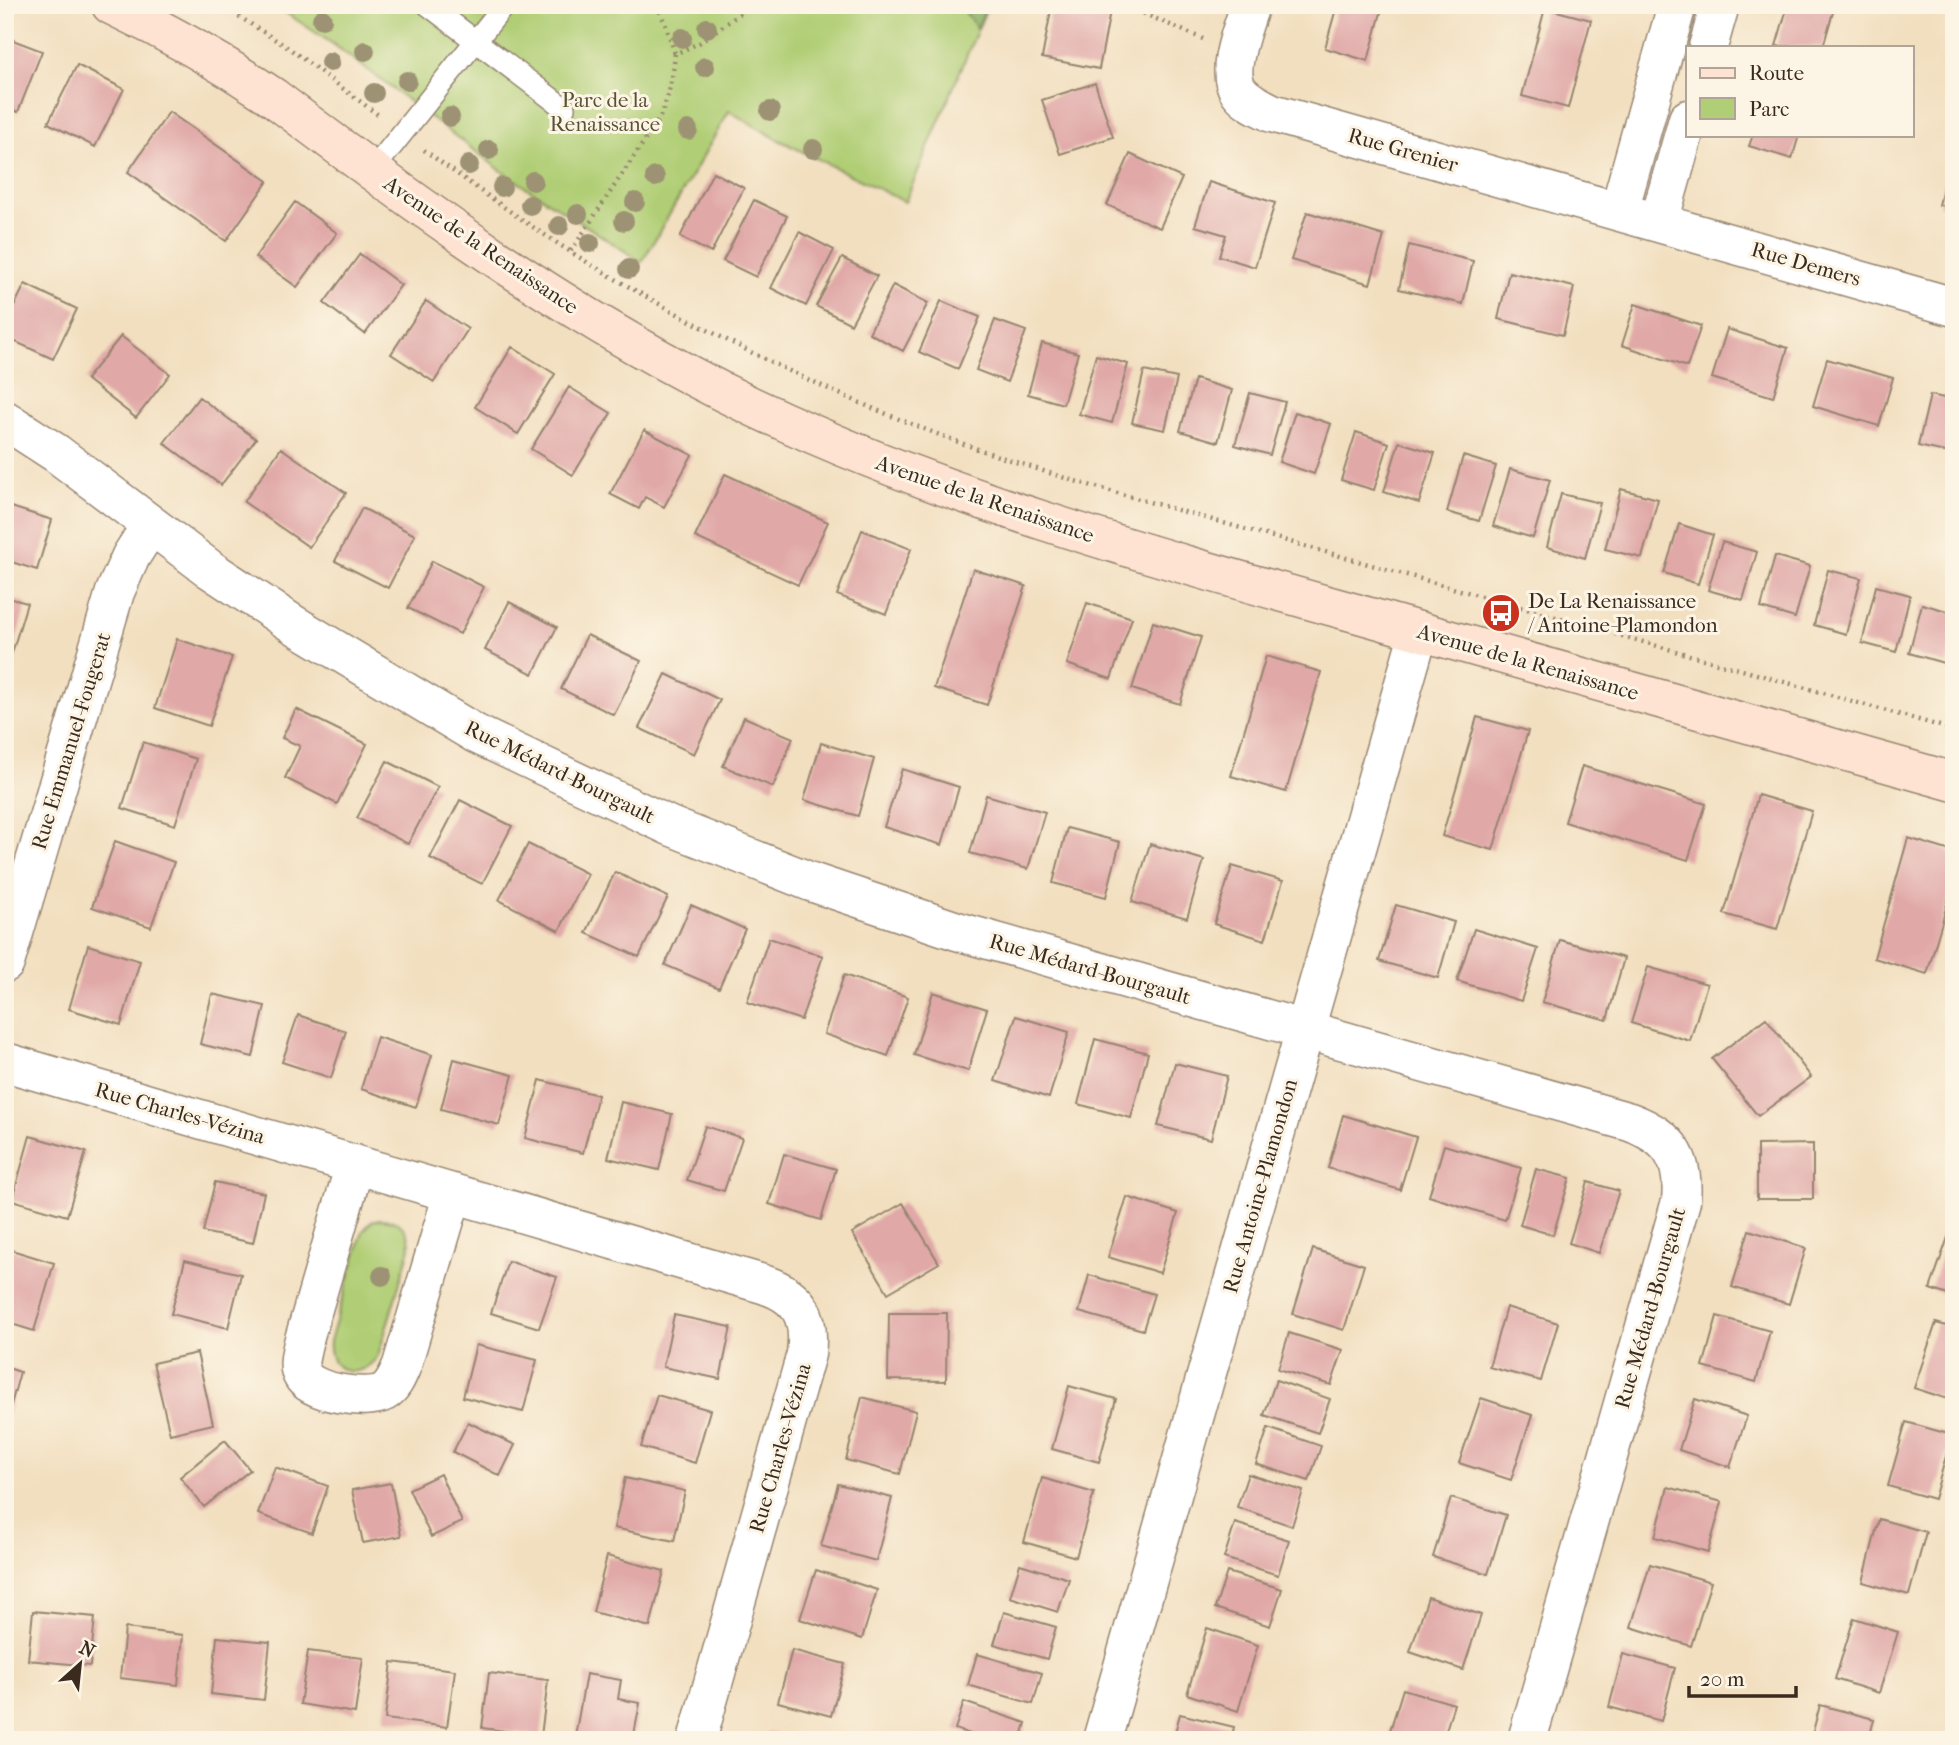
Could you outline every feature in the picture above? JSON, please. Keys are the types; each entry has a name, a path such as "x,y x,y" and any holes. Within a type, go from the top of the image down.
{"street":[{"name":"Avenue de la Renaissance","path":"111,5 228,67 273,97 452,230 598,324 679,369 798,427 920,478 1054,525 1954,782"},
{"name":"Rue Grenier","path":"1250,5 1233,63 1234,83 1239,91 1272,113 1659,222"},
{"path":"1619,211 1677,5"},
{"path":"1708,46 1720,5"},
{"path":"1659,222 1686,125"},
{"name":"Rue Demers","path":"1659,222 1954,307"},
{"name":"Rue Médard-Bourgault","path":"5,420 33,436 211,570 275,613 467,728 670,826 811,882 957,931 1637,1125 1667,1143 1679,1163 1681,1201 1527,1740"},
{"name":"Rue Emmanuel-Fougerat","path":"5,963 115,592 131,556 151,525"},
{"name":"Rue Antoine-Plamondon","path":"1102,1740 1419,631"},
{"name":"Rue Charles-Vézina","path":"5,1062 772,1287 791,1298 802,1309 804,1316 808,1343 803,1367 697,1740"},
{"path":"355,1164 303,1343 300,1362 302,1376 330,1392 374,1396 391,1386 398,1376 453,1193"}],"lane":[{"path":"428,5 564,108"},
{"path":"372,171 502,8"}],"path":[{"path":"221,5 290,49 386,120"},
{"path":"542,12 547,5"},
{"path":"571,251 667,103 675,54 657,5"},
{"path":"675,54 699,43 752,5"},
{"path":"1124,5 1213,43"},
{"name":"Avenue de la Renaissance","path":"416,144 505,208 571,251 673,311 756,355 906,422 997,456 1111,492 1954,730"}],"green space":[{"name":"Parc de la Renaissance","path":"274,5 988,5 905,202 779,140 729,111 642,262 507,175 333,44"},
{"path":"962,5 988,5 977,28 965,12"},
{"path":"379,1219 402,1226 408,1235 410,1248 378,1356 362,1369 346,1371 334,1361 330,1352 330,1341 363,1231 372,1221"}],"building":[{"path":"1052,5 1078,5 1110,11 1099,69 1042,58"},
{"path":"1337,5 1383,5 1368,61 1325,48"},
{"path":"1788,5 1835,5 1823,46 1776,46"},
{"path":"1545,8 1591,20 1568,108 1522,96"},
{"path":"5,37 42,51 18,112 5,107"},
{"path":"77,65 124,89 95,147 48,123"},
{"path":"1095,83 1113,137 1060,154 1042,100"},
{"path":"169,112 268,181 226,241 128,172"},
{"path":"1753,136 1799,136 1792,159 1749,146"},
{"path":"1954,149 1954,208 1939,205"},
{"path":"1130,154 1182,178 1160,228 1107,205"},
{"path":"713,172 744,188 711,253 680,237"},
{"path":"1209,182 1275,203 1255,267 1219,256 1226,235 1195,226"},
{"path":"754,200 787,216 756,277 723,261"},
{"path":"295,202 337,233 297,287 255,257"},
{"path":"1307,212 1384,236 1370,284 1291,260"},
{"path":"799,232 834,250 806,306 771,288"},
{"path":"1409,245 1473,261 1463,304 1399,289"},
{"path":"360,254 401,285 365,334 324,303"},
{"path":"842,258 877,276 851,324 816,306"},
{"path":"1509,272 1574,287 1563,335 1498,319"},
{"path":"25,284 77,309 53,359 5,337 5,325"},
{"path":"893,285 928,303 903,351 869,333"},
{"path":"426,301 468,329 434,382 391,354"},
{"path":"941,301 980,317 958,369 919,352"},
{"path":"1635,304 1701,326 1687,367 1622,345"},
{"path":"995,320 1026,331 1007,382 976,370"},
{"path":"1727,329 1788,348 1773,397 1712,378"},
{"path":"121,336 170,374 136,418 86,379"},
{"path":"1042,343 1078,353 1063,404 1028,394"},
{"path":"512,347 555,374 518,434 475,407"},
{"path":"1096,355 1128,364 1112,423 1079,414"},
{"path":"1827,359 1893,378 1879,426 1813,406"},
{"path":"1144,371 1177,378 1165,430 1132,423"},
{"path":"1195,379 1232,390 1218,442 1180,431"},
{"path":"569,387 611,413 573,475 531,449"},
{"path":"1250,393 1285,402 1270,455 1235,445"},
{"path":"1930,395 1954,400 1954,454 1918,446"},
{"path":"199,397 256,439 221,485 164,443"},
{"path":"1295,412 1331,424 1314,474 1279,462"},
{"path":"644,430 692,455 664,507 645,497 639,509 610,494"},
{"path":"1356,432 1389,443 1374,490 1341,480"},
{"path":"1399,442 1435,453 1419,503 1384,492"},
{"path":"281,448 346,493 309,547 244,502"},
{"path":"1463,456 1496,466 1479,521 1447,512"},
{"path":"1510,469 1550,480 1533,538 1493,526"},
{"path":"725,474 828,522 798,585 695,537"},
{"path":"1621,489 1658,499 1642,558 1605,549"},
{"path":"1561,494 1600,503 1585,558 1547,547"},
{"path":"5,505 52,520 37,570 5,560"},
{"path":"362,508 415,535 388,588 335,561"},
{"path":"1679,524 1713,535 1698,584 1664,573"},
{"path":"862,530 911,549 886,614 837,595"},
{"path":"1722,542 1757,552 1743,600 1708,590"},
{"path":"1775,556 1810,566 1795,618 1761,608"},
{"path":"432,561 484,587 460,634 408,608"},
{"path":"973,569 1026,586 987,705 934,688"},
{"path":"1828,570 1861,578 1846,634 1814,625"},
{"path":"1876,586 1910,595 1896,652 1862,643"},
{"path":"5,597 27,603 12,653 5,651"},
{"path":"509,602 557,627 533,674 485,650"},
{"path":"1087,603 1132,618 1111,679 1067,664"},
{"path":"1922,604 1954,613 1954,639 1947,664 1909,653"},
{"path":"1153,622 1201,637 1180,704 1132,689"},
{"path":"587,635 641,661 614,715 561,689"},
{"path":"177,639 232,657 209,726 155,708"},
{"path":"1266,656 1321,672 1286,792 1231,776"},
{"path":"666,674 720,700 694,754 639,728"},
{"path":"296,709 367,744 337,804 285,778 300,746 282,738"},
{"path":"744,717 793,738 773,787 723,766"},
{"path":"1477,717 1528,731 1493,850 1442,836"},
{"path":"143,742 196,759 175,825 122,808"},
{"path":"821,743 874,759 858,816 804,800"},
{"path":"387,761 438,787 408,844 357,818"},
{"path":"1582,766 1706,804 1688,860 1565,822"},
{"path":"902,769 959,787 942,845 884,827"},
{"path":"986,795 1045,812 1028,869 970,853"},
{"path":"1758,795 1812,811 1777,929 1724,914"},
{"path":"460,800 512,826 482,884 430,858"},
{"path":"1067,828 1120,842 1106,897 1053,883"},
{"path":"1908,838 1954,852 1954,880 1927,974 1874,958"},
{"path":"115,841 174,862 151,927 92,907"},
{"path":"528,844 588,874 559,931 499,900"},
{"path":"1150,844 1204,860 1187,918 1132,902"},
{"path":"1232,866 1283,881 1265,940 1214,924"},
{"path":"615,872 668,897 639,957 586,933"},
{"path":"691,905 745,929 719,988 665,965"},
{"path":"1396,905 1454,922 1438,978 1379,961"},
{"path":"1474,929 1538,949 1521,1001 1457,981"},
{"path":"769,938 823,956 801,1020 747,1002"},
{"path":"1560,940 1624,958 1607,1020 1542,1002"},
{"path":"88,945 140,961 121,1025 69,1009"},
{"path":"1648,967 1707,984 1690,1041 1631,1023"},
{"path":"844,975 908,997 888,1056 824,1034"},
{"path":"933,992 987,1009 968,1071 914,1055"},
{"path":"212,994 265,1006 253,1057 200,1044"},
{"path":"298,1015 346,1031 331,1078 282,1062"},
{"path":"1016,1016 1069,1032 1049,1098 995,1081"},
{"path":"1766,1018 1811,1077 1758,1116 1712,1059"},
{"path":"377,1037 432,1055 416,1107 361,1089"},
{"path":"1095,1039 1148,1053 1131,1118 1078,1104"},
{"path":"454,1059 513,1075 499,1125 441,1109"},
{"path":"1175,1063 1227,1076 1211,1139 1158,1126"},
{"path":"540,1080 598,1095 583,1153 525,1138"},
{"path":"621,1102 672,1114 659,1170 608,1158"},
{"path":"1343,1115 1416,1137 1400,1190 1328,1168"},
{"path":"705,1126 742,1138 724,1191 687,1180"},
{"path":"30,1136 86,1152 67,1216 12,1200"},
{"path":"1813,1144 1813,1199 1757,1199 1757,1145"},
{"path":"1444,1145 1521,1168 1505,1220 1429,1196"},
{"path":"784,1154 836,1169 821,1220 769,1204"},
{"path":"1536,1169 1570,1178 1553,1235 1520,1225"},
{"path":"215,1182 264,1193 253,1243 203,1232"},
{"path":"1588,1182 1619,1191 1599,1253 1569,1243"},
{"path":"1127,1197 1178,1213 1160,1273 1108,1257"},
{"path":"903,1203 939,1263 888,1293 852,1233"},
{"path":"1954,1220 1954,1297 1930,1289"},
{"path":"1749,1230 1806,1248 1789,1304 1732,1287"},
{"path":"5,1248 54,1263 34,1331 5,1322"},
{"path":"1313,1249 1364,1265 1344,1330 1293,1314"},
{"path":"185,1260 241,1274 228,1328 171,1314"},
{"path":"508,1261 557,1277 539,1328 491,1313"},
{"path":"1089,1275 1154,1294 1143,1330 1079,1312"},
{"path":"1506,1307 1558,1323 1541,1381 1489,1367"},
{"path":"889,1313 947,1313 946,1381 888,1380"},
{"path":"674,1315 731,1327 720,1379 663,1367"},
{"path":"1717,1316 1770,1331 1756,1382 1703,1367"},
{"path":"1936,1323 1954,1328 1954,1401 1914,1388"},
{"path":"1289,1333 1343,1350 1331,1385 1278,1369"},
{"path":"476,1345 537,1360 523,1412 463,1397"},
{"path":"197,1353 213,1424 170,1434 153,1363"},
{"path":"5,1367 20,1372 6,1423 5,1423"},
{"path":"1276,1380 1330,1399 1318,1433 1264,1415"},
{"path":"1069,1386 1116,1399 1099,1462 1052,1449"},
{"path":"657,1395 710,1410 695,1463 641,1447"},
{"path":"862,1397 916,1411 900,1474 846,1460"},
{"path":"1481,1398 1532,1415 1511,1480 1459,1463"},
{"path":"1695,1399 1747,1416 1730,1467 1679,1450"},
{"path":"468,1422 515,1445 500,1476 453,1452"},
{"path":"1906,1422 1952,1435 1934,1499 1888,1486"},
{"path":"1268,1428 1321,1446 1309,1481 1256,1464"},
{"path":"225,1440 250,1470 204,1507 180,1477"},
{"path":"275,1467 328,1486 312,1533 258,1514"},
{"path":"440,1474 462,1522 431,1537 409,1489"},
{"path":"1248,1474 1303,1491 1292,1526 1237,1507"},
{"path":"625,1478 685,1491 674,1541 614,1528"},
{"path":"1042,1478 1094,1493 1076,1557 1024,1542"},
{"path":"391,1483 401,1536 363,1543 352,1490"},
{"path":"838,1484 892,1498 876,1561 821,1546"},
{"path":"1668,1487 1722,1502 1708,1552 1655,1537"},
{"path":"1451,1498 1506,1515 1488,1574 1433,1557"},
{"path":"1879,1519 1926,1532 1909,1595 1863,1582"},
{"path":"1235,1523 1289,1540 1278,1575 1224,1558"},
{"path":"607,1556 664,1571 650,1627 593,1612"},
{"path":"1020,1564 1069,1579 1058,1612 1010,1597"},
{"path":"1650,1564 1711,1582 1691,1646 1631,1627"},
{"path":"816,1570 877,1590 862,1639 800,1619"},
{"path":"1227,1572 1282,1589 1270,1626 1215,1608"},
{"path":"1428,1597 1481,1615 1463,1670 1410,1652"},
{"path":"33,1611 95,1617 90,1666 28,1660"},
{"path":"1004,1612 1056,1627 1047,1659 994,1644"},
{"path":"1854,1618 1898,1632 1879,1693 1835,1679"},
{"path":"125,1628 183,1635 178,1685 120,1678"},
{"path":"1207,1628 1258,1645 1238,1711 1187,1694"},
{"path":"217,1637 270,1642 264,1700 211,1694"},
{"path":"792,1650 845,1664 831,1716 778,1702"},
{"path":"308,1651 363,1658 355,1713 300,1704"},
{"path":"977,1654 1042,1673 1033,1704 968,1685"},
{"path":"1623,1654 1675,1668 1661,1721 1609,1707"},
{"path":"392,1662 455,1670 447,1727 385,1719"},
{"path":"489,1673 548,1680 541,1736 482,1728"},
{"path":"586,1674 621,1680 618,1699 640,1703 633,1740 591,1740 575,1737"},
{"path":"1403,1689 1454,1704 1443,1740 1387,1740"},
{"path":"964,1702 1026,1723 1021,1740 988,1740 955,1729"},
{"path":"1820,1705 1874,1719 1869,1740 1811,1739"},
{"path":"1180,1714 1234,1727 1231,1740 1173,1740"},
{"path":"768,1732 797,1739 767,1740"}],"place":[{"name":"De La Renaissance / Antoine-Plamondon","path":"1501,613"}]}
